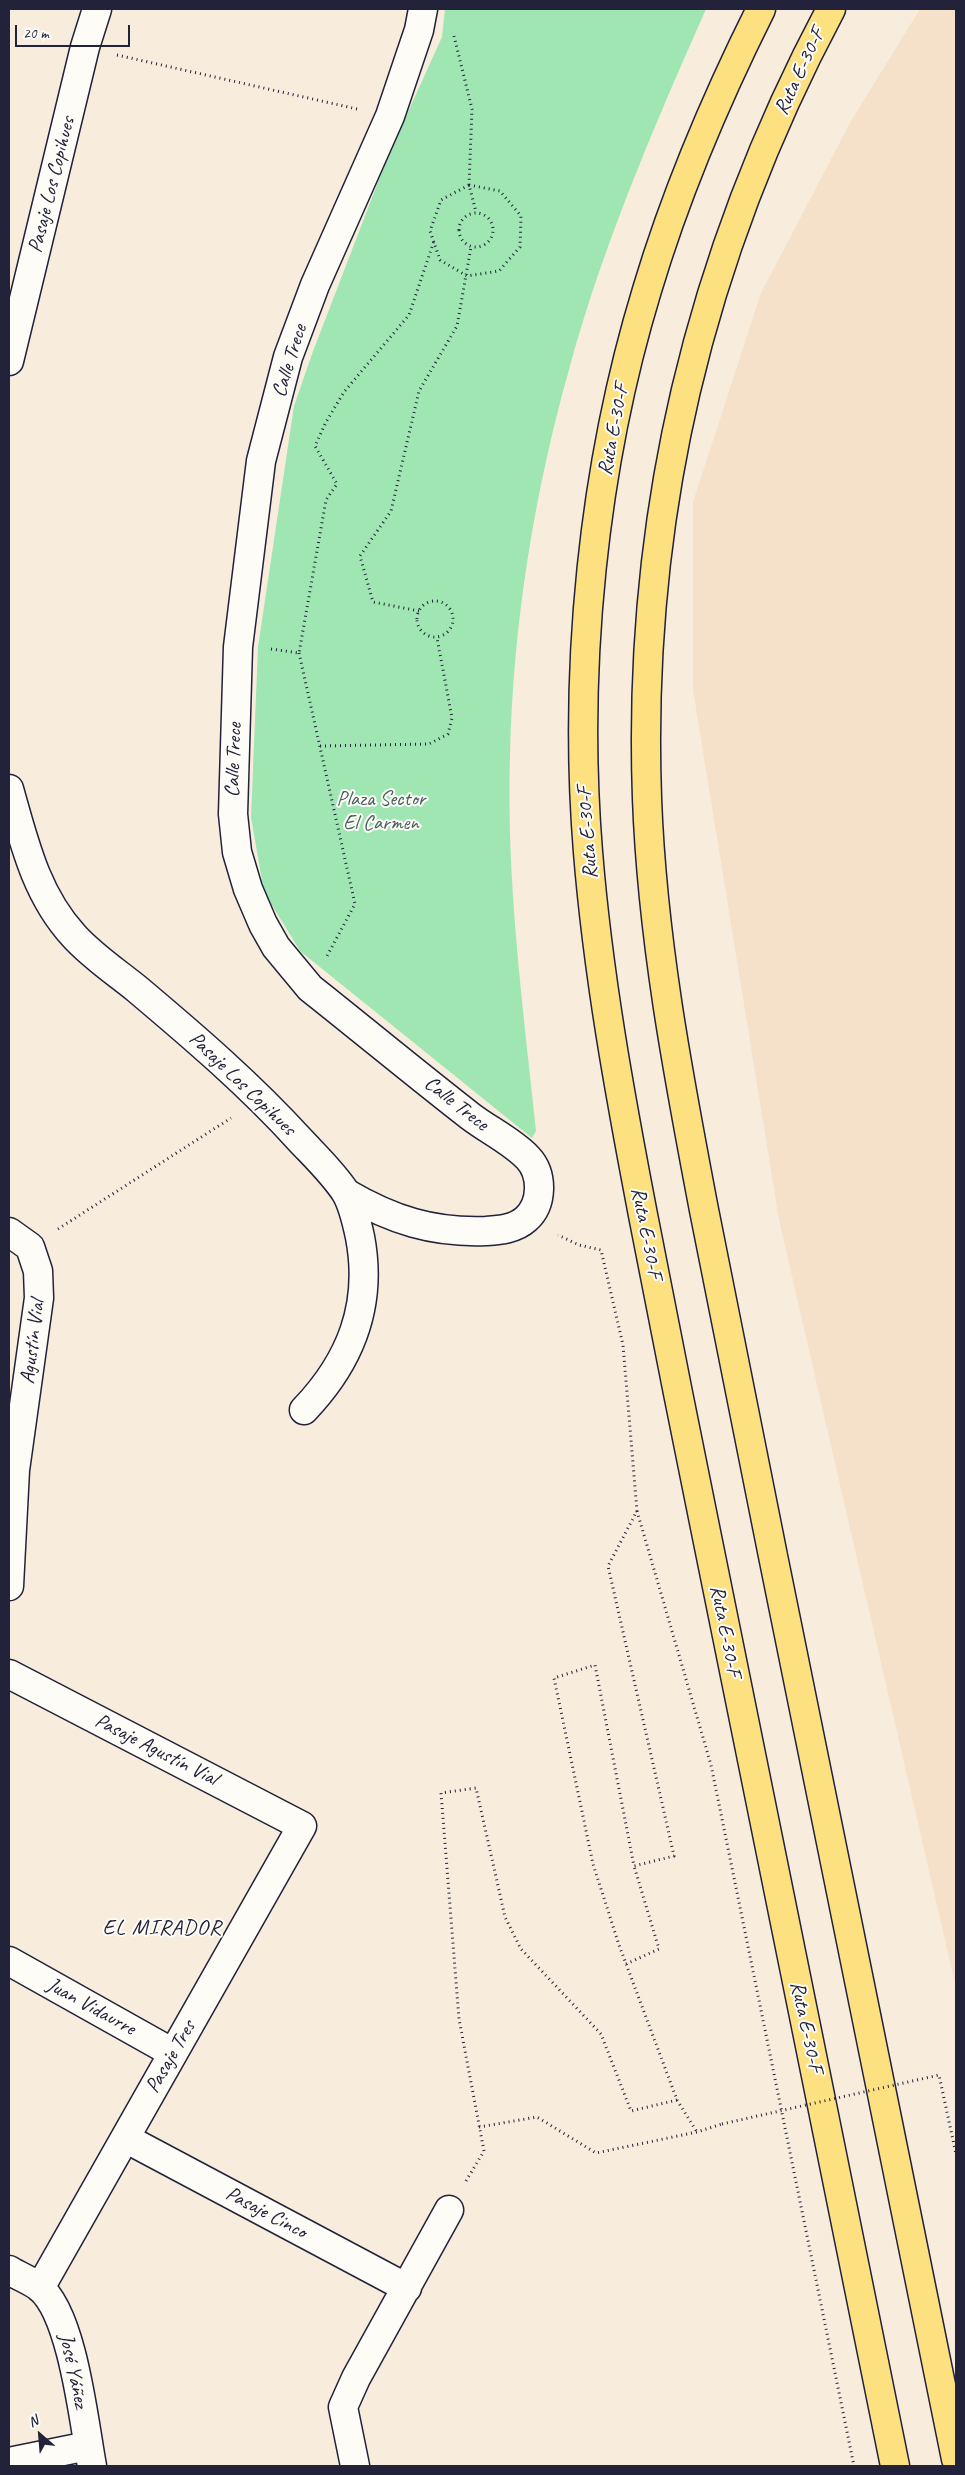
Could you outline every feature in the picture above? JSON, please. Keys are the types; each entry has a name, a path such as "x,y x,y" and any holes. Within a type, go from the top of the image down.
{"highway":[{"name":"Ruta E-30-F","path":"760,9 701,140 667,226 646,293 612,431 597,527 588,623 584,763 587,847 596,937 621,1099 740,1702 895,2466"},
{"name":"Ruta E-30-F","path":"831,9 780,112 744,200 713,284 687,379 669,470 656,561 649,645 647,799 658,940 685,1112 956,2459"}],"street":[{"name":"Pasaje Los Copihues","path":"9,361 85,48 97,9"},
{"name":"Calle Trece","path":"421,19 390,116 315,285 288,357 261,461 238,647 233,814 237,852 248,889 263,924 276,947 310,988 471,1117 528,1158 539,1180 539,1192 537,1202 526,1220"},
{"name":"Pasaje Los Copihues","path":"9,789 29,861 40,888 75,938 175,1021 262,1098 346,1193 357,1223 363,1255 364,1288 358,1319 348,1349 336,1372 304,1410"},
{"path":"346,1193 376,1210 408,1223 441,1230 499,1230 512,1227 526,1220"},
{"name":"Agustín Vial","path":"9,1586 15,1470 39,1298 38,1271 19,1240"},
{"name":"Pasaje Agustín Vial","path":"9,1674 302,1826"},
{"name":"Pasaje Tres","path":"40,2288 302,1826"},
{"name":"Juan Vidaurre","path":"9,1960 173,2053"},
{"name":"Pasaje Cinco","path":"125,2138 407,2288"},
{"path":"355,2466 343,2407 356,2378 449,2210"},
{"name":"José Yáñez","path":"9,2270 40,2288 52,2304 67,2336 90,2456"},
{"path":"9,2462 90,2456"}],"path":[{"path":"421,19 455,37 472,109 469,185 476,212"},
{"path":"85,48 390,116"},
{"path":"469,185 500,191 521,216 520,247 499,272 467,276 440,260 430,231 441,200 469,185"},
{"path":"476,212 486,215 492,222 494,232 489,242 481,246 471,247 464,242 459,227 462,219 468,214 476,212"},
{"path":"310,988 355,904 300,653 326,500 337,484 315,446 326,422 344,392 409,315 434,241"},
{"path":"418,611 373,602 360,556 391,510 419,392 457,326 471,247"},
{"path":"428,602 441,602 451,608 454,621 448,632 437,638 425,634 417,624 418,611 428,602"},
{"path":"320,746 429,744 448,734 452,718 437,638"},
{"path":"238,647 258,647 300,653"},
{"path":"19,1240 262,1098"},
{"path":"526,1220 580,1245 601,1250 623,1344 637,1511 711,1765 854,2466"},
{"path":"634,1866 674,1856 608,1566 637,1511"},
{"path":"626,1964 659,1949 634,1866 595,1665 554,1678 593,1864 626,1964 677,2100 697,2132"},
{"path":"449,2210 484,2151 459,2019 441,1793 476,1788 506,1917 522,1949 601,2034 631,2111 677,2100"},
{"path":"479,2128 537,2117 596,2153 697,2132 722,2124 938,2075 956,2154"}],"shaded area":[{"path":"920,9 956,9 956,1988 779,1220 693,690 693,502 761,293 851,121"}],"green space":[{"name":"Plaza Sector El Carmen","path":"445,9 706,9 631,185 583,321 557,414 536,510 528,559 521,608 512,706 509,802 513,896 536,1131 532,1138 300,951 264,892 251,817 258,647 294,406 388,156 442,37"}],"district":[{"name":"EL MIRADOR","path":"162,1928"}]}
